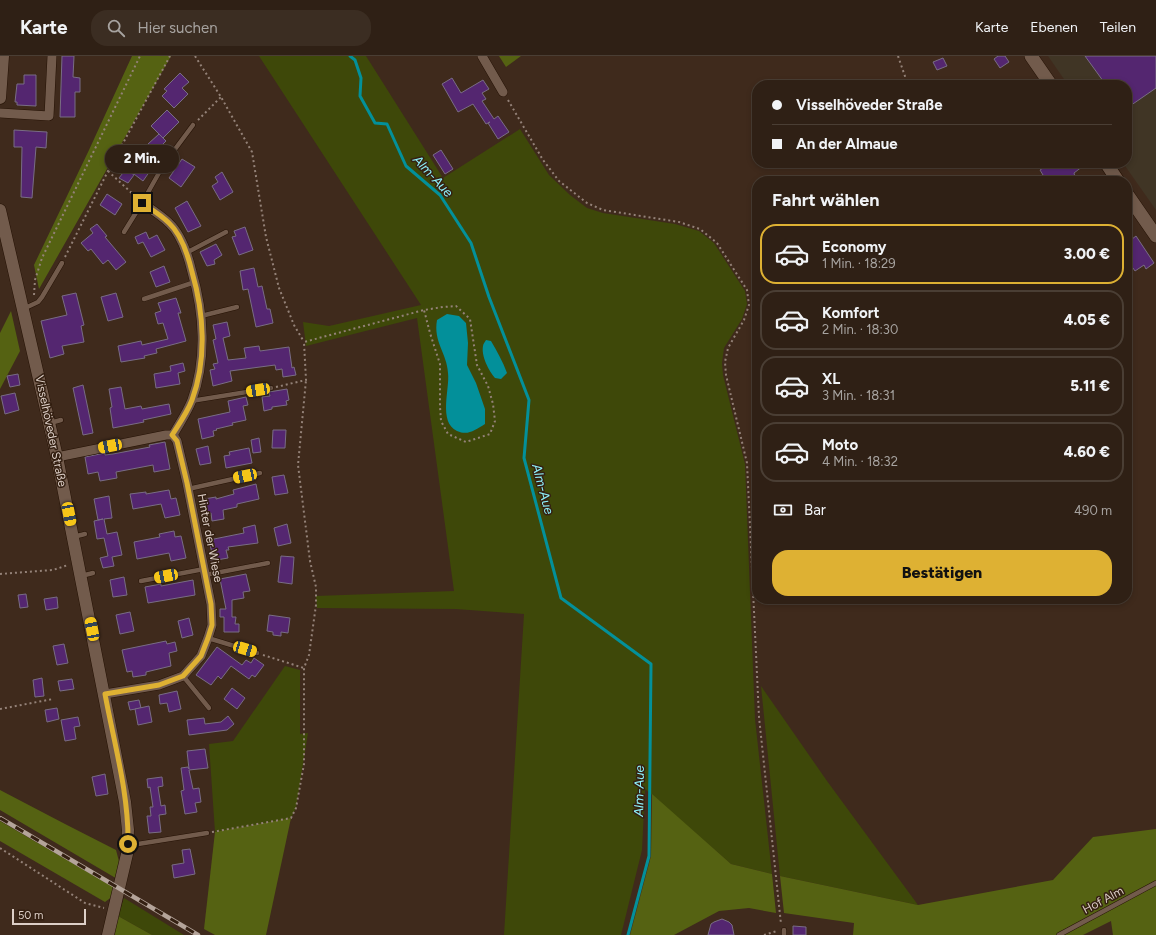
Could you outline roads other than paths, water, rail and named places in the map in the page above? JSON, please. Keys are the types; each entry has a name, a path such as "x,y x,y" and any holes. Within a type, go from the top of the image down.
{"main road":[{"path":"1031,56 1048,80"},
{"path":"1132,201 1156,236"}],"street":[{"path":"0,98 3,56"},
{"path":"0,113 49,116 52,56"},
{"path":"482,56 503,92"},
{"path":"57,457 172,435 185,415 191,401 201,355 201,316 195,282 186,253 170,223 142,203"},
{"name":"Visselhöveder Straße","path":"0,211 23,309 55,421 57,457 79,535 81,576 125,802 128,844 125,867 108,935"},
{"name":"Hinter der Wiese","path":"105,694 159,685 183,676 201,656 212,625 211,604 188,489 177,441 172,435"}],"lane":[{"path":"124,232 164,164 193,125"},
{"path":"186,253 226,232"},
{"path":"23,309 35,304 42,297 62,263"},
{"path":"144,299 195,282"},
{"path":"201,316 237,307"},
{"path":"191,401 271,388"},
{"path":"188,489 260,473"},
{"path":"141,582 268,562"},
{"path":"81,576 93,574"},
{"path":"208,638 257,653"},
{"path":"183,676 209,708"},
{"path":"128,844 138,844 207,833"},
{"name":"Hof Alm","path":"1059,935 1156,883"}],"water":[{"path":"447,314 459,316 466,323 468,343 467,365 476,383 485,409 485,424 468,433 457,431 451,427 446,413 448,373 445,359 438,341 436,328 437,320"},
{"path":"486,340 491,341 507,373 501,379 495,378 486,363 483,354 483,344"}],"waterway":[{"name":"Alm-Aue","path":"350,56 355,60 361,78 360,96 375,123 387,124 406,166 440,195 471,243 489,297 529,400 524,458 561,598 651,664 649,856 628,935"}],"railway":[{"path":"0,818 198,935"}]}
